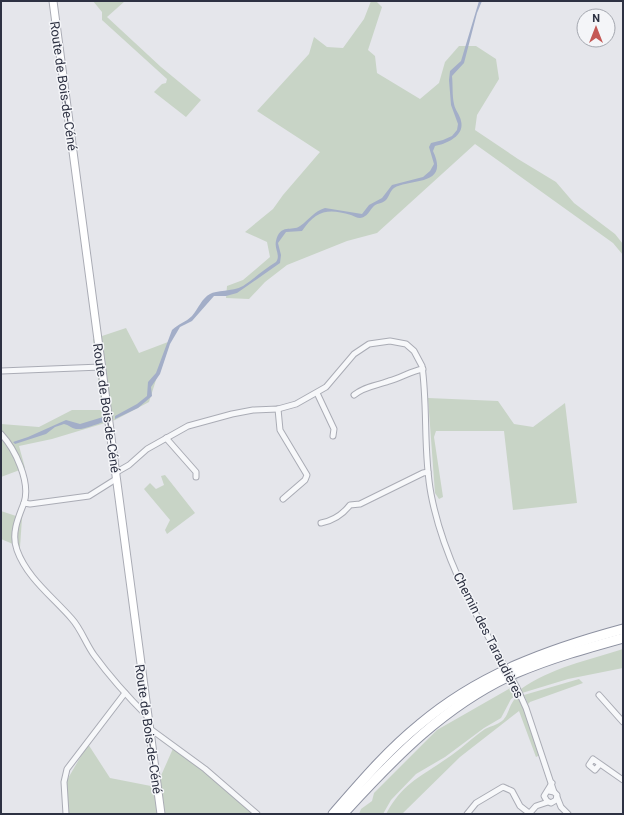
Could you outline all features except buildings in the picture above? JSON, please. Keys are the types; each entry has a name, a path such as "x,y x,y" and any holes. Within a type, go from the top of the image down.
{"highway":[{"path":"333,814 401,741 429,716 467,690 503,670 537,656 623,629"},
{"path":"344,814 408,746 427,729 469,698 516,673 543,662 623,638"}],"street":[{"name":"Route de Bois-de-Céné","path":"53,1 161,814"},
{"name":"Chemin des Taraudières","path":"24,503 89,496 116,476 146,449 188,426 232,414 253,410 278,409 296,404 317,393 330,383 358,350 377,342 396,341 406,344 414,351 423,369 428,472 431,494 451,560 466,597 517,688 552,783 552,797"},
{"path":"1,372 101,367"},
{"path":"354,396 369,386 388,382 423,369"},
{"path":"317,393 334,429 333,436"},
{"path":"278,409 280,430 307,475 305,480 283,499"},
{"path":"1,434 10,443 24,479 24,503 20,511 14,540 17,551 42,588 73,620 93,654 125,693 148,717"},
{"path":"166,438 196,472 196,477"},
{"path":"320,523 328,522 345,511 350,505 360,504 423,473 428,472"},
{"path":"66,814 64,782 68,769 125,693"},
{"path":"599,695 623,722"},
{"path":"149,728 205,769 257,814"},
{"path":"600,764 623,780"},
{"path":"467,814 476,804 498,788 503,787 512,791 520,806 529,813 539,804 546,793 552,797 568,814"},
{"path":"544,797 552,797"},
{"path":"539,804 552,797"}],"green space":[{"path":"93,1 125,1 107,17 161,67 201,100 186,117 154,92 162,84 166,83 167,79 102,20 102,12"},
{"path":"371,1 376,1 382,7 368,50 375,56 377,73 420,99 439,83 445,62 459,46 476,46 496,59 499,79 477,115 475,130 556,182 574,203 615,234 623,244 623,255 613,243 475,144 377,233 347,241 287,265 265,282 249,299 226,298 227,286 243,280 270,257 267,242 245,232 273,209 320,152 257,111 309,54 314,37 327,47 343,48 364,19"},
{"path":"126,328 139,353 168,342 149,402 115,420 52,439 19,446 25,468 1,477 1,424 39,427 72,410 102,410 93,339"},
{"path":"428,398 498,401 514,424 533,427 565,403 577,503 513,510 504,431 436,431 434,437 443,497 439,499 435,493"},
{"path":"165,475 195,513 167,534 165,530 170,520 144,489 150,483 156,489 164,485 161,476"},
{"path":"1,511 22,518 20,547 1,539"},
{"path":"623,649 623,668 568,679 522,693 521,689 544,675 570,665"},
{"path":"579,679 583,683 528,704 524,695"},
{"path":"512,687 518,694 511,699 501,718 484,728 445,757 416,774 391,800 383,814 359,814 361,809 372,801 374,793 437,730"},
{"path":"519,696 540,755 536,757 519,711 460,757 402,814 386,814 399,795 412,782 485,729 502,721 507,715 513,701"},
{"path":"88,744 110,778 156,787 175,744 261,814 67,814 67,780"}],"water":[{"path":"479,1 482,1 477,13 464,63 452,76 454,104 460,119 460,131 449,141 435,146 433,151 437,163 436,171 432,176 394,188 386,200 374,206 367,215 361,218 343,213 323,213 312,219 302,231 286,232 278,243 281,255 280,263 237,293 226,296 214,296 192,321 180,327 170,344 160,374 151,387 152,396 138,408 115,419 115,416 137,404 147,396 148,382 156,373 172,330 192,316 207,296 213,293 239,288 276,262 278,254 276,241 280,232 286,229 297,228 315,213 325,208 362,214 369,205 382,198 392,185 423,177 430,171 434,164 429,147 431,143 452,136 457,130 458,124 451,105 449,80 450,71 461,61"},
{"path":"103,417 104,422 86,428 76,429 64,424 55,427 46,434 15,444 13,442 66,420 80,424"}]}
